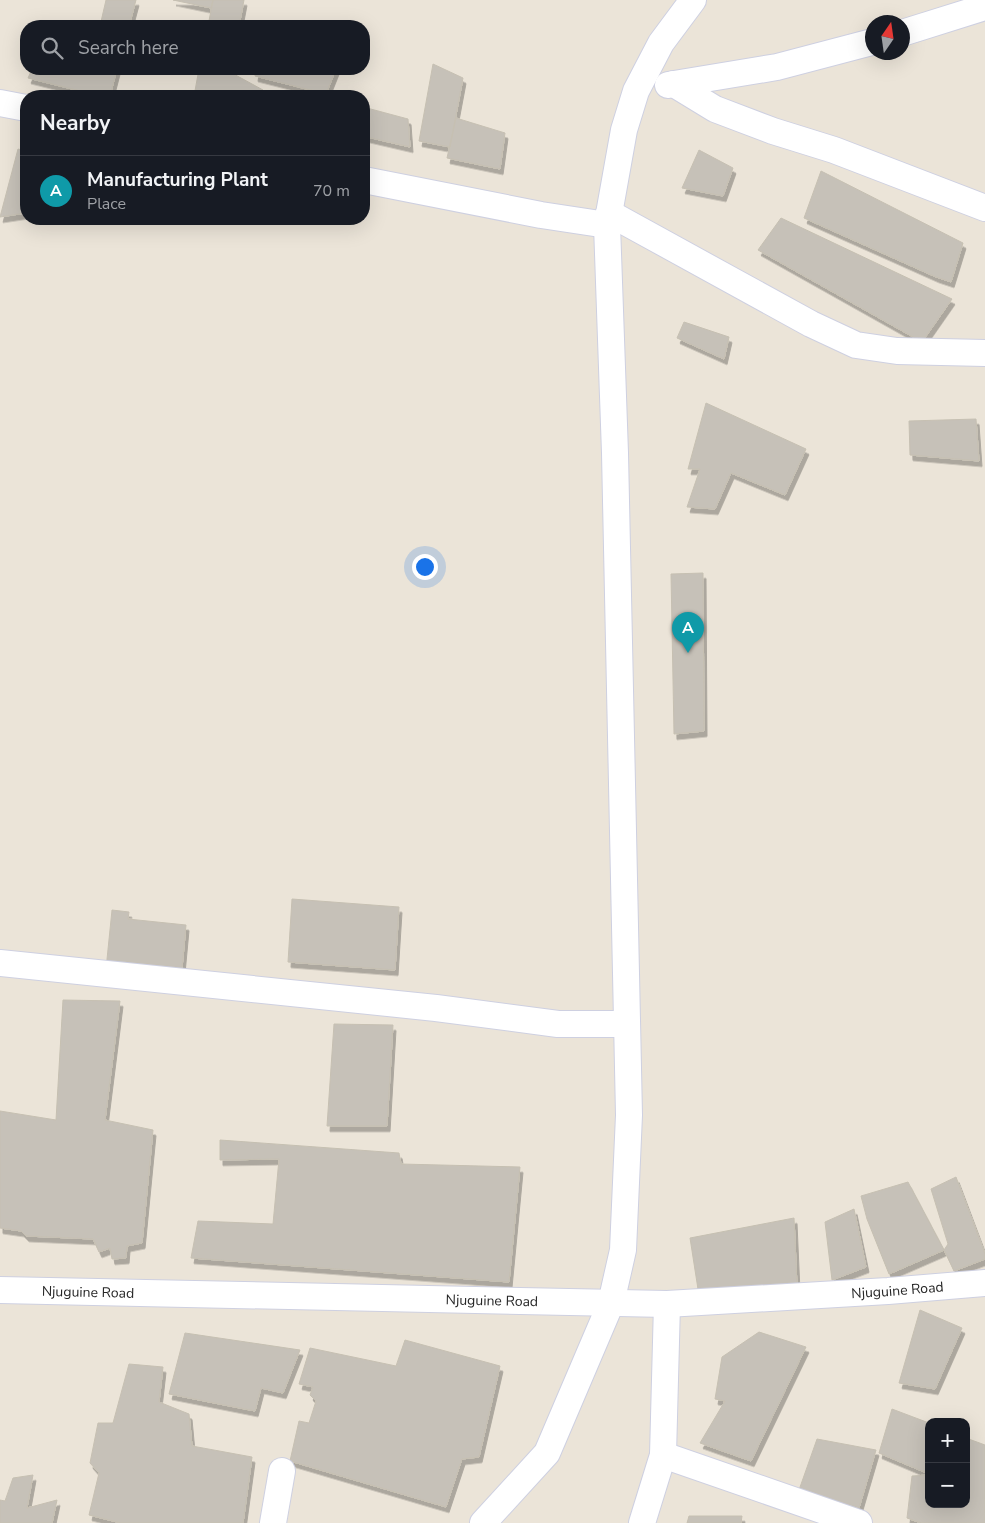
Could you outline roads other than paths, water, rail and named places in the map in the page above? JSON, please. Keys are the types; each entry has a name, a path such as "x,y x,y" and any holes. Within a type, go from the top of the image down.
{"street":[{"path":"483,1523 548,1453 611,1303 623,1250 629,1115 616,473 608,219 624,130 636,91 661,43 694,0"},
{"path":"910,30 985,7"},
{"path":"636,91 777,67 865,44"},
{"path":"674,84 715,109 773,131 834,150 985,208"},
{"path":"0,102 20,107"},
{"path":"370,181 541,215 608,219 811,324 856,345 897,351 985,353"},
{"path":"0,963 436,1008 558,1024 627,1024"},
{"name":"Njuguine Road","path":"0,1290 667,1304 888,1291 985,1283"},
{"path":"642,1523 664,1455 667,1304"},
{"path":"664,1455 802,1513 859,1523"},
{"path":"273,1523 282,1471"}],"place":[{"name":"Manufacturing Plant","path":"688,653"}]}
